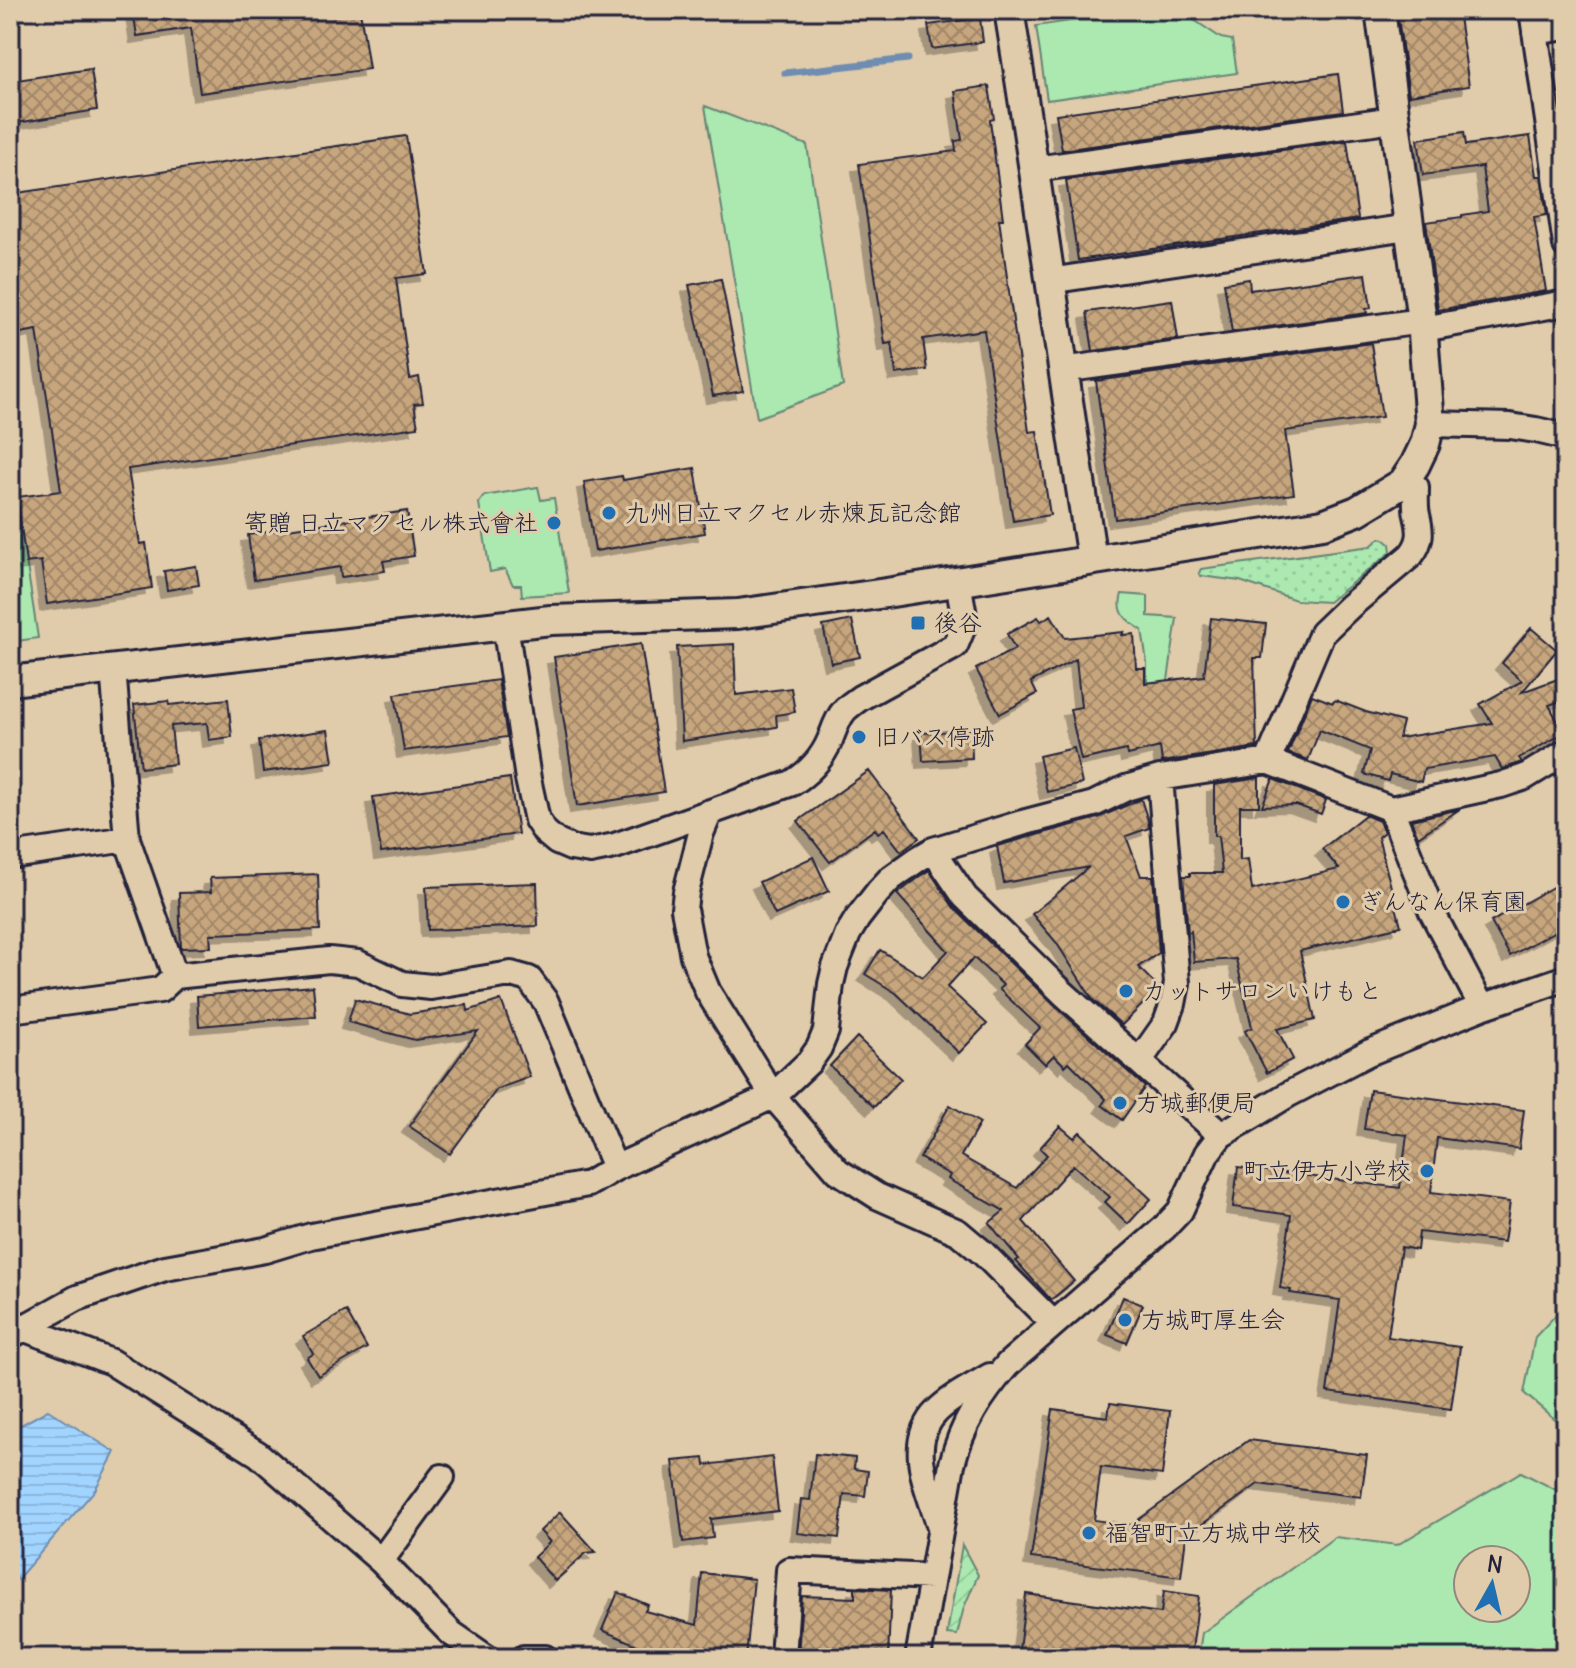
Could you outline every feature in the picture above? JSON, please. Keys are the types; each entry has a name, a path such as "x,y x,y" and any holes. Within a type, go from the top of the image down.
{"street":[{"path":"1009,10 1092,559"},
{"path":"10,681 505,624 738,614 1323,524 1357,511 1403,483 1425,444 1430,424 1422,325 1380,10"},
{"path":"1566,27 1534,21 1566,245"},
{"path":"1035,169 1395,119"},
{"path":"1049,281 1408,227"},
{"path":"1062,370 1422,325 1566,303"},
{"path":"1430,424 1510,426 1566,437"},
{"path":"1268,761 1322,633 1417,547 1421,530 1416,513 1416,487 1403,483"},
{"path":"505,624 537,820 557,842 590,851 710,812 792,783 805,775 823,753 845,709 955,646 964,616 958,581"},
{"path":"113,668 127,839 175,976"},
{"path":"14,1328 77,1298 165,1268 265,1250 311,1236 588,1184 615,1168 773,1096 809,1062 819,1048 826,1031 835,967 857,919 890,879 933,850 1094,804 1126,788 1160,778 1268,761 1391,809 1501,785 1525,777 1566,752"},
{"path":"1140,1060 1166,1023 1177,983 1160,778"},
{"path":"1391,809 1432,912 1482,1007"},
{"path":"710,812 701,833 686,892 684,909 693,956 708,992 773,1096 838,1171 877,1196 958,1232 1054,1324"},
{"path":"10,856 127,839"},
{"path":"933,850 965,897 1063,993 1221,1135"},
{"path":"10,1010 160,990 175,976 329,960 358,963 402,984 431,987 511,974 529,979 546,1002 615,1168"},
{"path":"941,1530 920,1456 922,1436 931,1418 938,1410 1008,1364 1164,1228 1180,1211 1207,1153 1221,1135 1289,1094 1368,1053 1482,1007 1566,978"},
{"path":"14,1328 111,1362 258,1454 381,1561 451,1633 487,1658"},
{"path":"918,1658 952,1464 961,1435 983,1395 1008,1364"},
{"path":"381,1561 442,1477"},
{"path":"783,1658 789,1570 932,1577"},
{"path":"524,1658 545,1658"}],"green space":[{"path":"1145,10 1179,10 1221,38 1232,40 1237,73 1047,100 1036,26"},
{"path":"705,106 807,145 843,386 757,418"},
{"path":"10,455 38,638 10,642"},
{"path":"538,487 541,500 554,498 569,593 522,596 521,585 513,585 505,569 490,572 479,503 484,496"},
{"path":"1380,538 1390,544 1391,552 1328,602 1296,600 1240,581 1201,576 1199,573 1201,569 1371,546"},
{"path":"1122,594 1148,596 1148,616 1177,618 1166,694 1147,694 1147,662 1142,630 1124,616 1120,606"},
{"path":"1566,1304 1566,1429 1524,1393 1535,1337"},
{"path":"1521,1472 1566,1495 1566,1658 1198,1658 1202,1633 1335,1537 1397,1545"},
{"path":"962,1545 978,1575 964,1607 957,1635 947,1634"}],"water":[{"path":"48,1410 115,1452 95,1490 10,1584 10,1431"}],"building":[{"path":"133,10 360,10 369,69 200,93 191,28 137,36"},
{"path":"1397,10 1458,10 1469,86 1409,95"},
{"path":"980,18 983,42 932,49 928,25"},
{"path":"91,69 97,110 10,124 10,81"},
{"path":"1338,74 1343,111 1062,150 1056,114"},
{"path":"989,86 994,119 990,120 1003,219 999,219 1015,335 1029,432 1037,431 1050,515 1013,521 984,330 923,339 927,370 896,374 892,343 885,344 859,164 956,151 955,141 962,140 955,91"},
{"path":"1464,132 1466,145 1530,136 1536,176 1541,176 1547,215 1534,217 1546,291 1438,310 1426,222 1488,211 1482,167 1423,175 1418,139"},
{"path":"406,136 427,274 396,278 410,379 419,377 423,403 414,404 418,427 128,469 140,544 146,543 152,588 47,604 41,561 26,563 17,497 61,491 37,330 10,335 10,194"},
{"path":"1347,141 1358,219 1078,260 1066,180"},
{"path":"1366,274 1371,308 1366,309 1367,313 1232,332 1224,283 1249,279 1250,290"},
{"path":"721,279 743,391 713,396 689,285"},
{"path":"1172,300 1178,339 1093,351 1087,312"},
{"path":"1371,343 1382,417 1285,431 1294,494 1115,519 1096,381"},
{"path":"695,468 705,533 595,551 584,482 622,476 623,480"},
{"path":"407,511 414,556 383,561 385,571 341,577 340,567 254,580 248,535"},
{"path":"196,566 199,585 167,590 164,571"},
{"path":"1051,615 1065,638 1124,632 1122,635 1134,634 1136,668 1145,668 1145,683 1204,676 1211,618 1266,624 1262,658 1254,658 1257,747 1162,762 1160,747 1128,755 1127,750 1081,760 1070,709 1081,707 1076,659 1031,682 1037,694 1000,714 976,669 1015,649 1007,634 1038,617 1041,621"},
{"path":"852,620 860,657 831,663 823,626"},
{"path":"1531,628 1557,650 1522,692 1566,676 1566,699 1549,705 1564,733 1519,758 1522,762 1502,769 1495,757 1424,769 1421,782 1390,774 1388,781 1364,774 1370,750 1320,730 1308,760 1288,753 1312,695 1403,722 1399,738 1492,723 1480,704 1522,681 1502,663"},
{"path":"641,644 664,792 577,806 554,657"},
{"path":"734,644 736,695 791,688 795,712 776,715 777,727 682,741 677,647"},
{"path":"498,680 507,737 404,751 395,694"},
{"path":"228,699 232,737 209,740 207,723 171,726 175,764 141,768 134,705"},
{"path":"328,730 333,762 263,772 259,740"},
{"path":"971,730 972,758 923,761 921,733"},
{"path":"1074,748 1082,784 1047,792 1039,756"},
{"path":"869,771 919,838 901,851 884,829 878,833 875,829 830,862 798,821"},
{"path":"510,778 518,834 381,853 373,797"},
{"path":"1259,778 1259,806 1240,806 1240,860 1248,859 1252,890 1339,869 1322,849 1365,815 1379,821 1384,832 1378,837 1401,926 1300,951 1315,1020 1277,1029 1293,1059 1267,1073 1245,1031 1252,1027 1236,959 1194,962 1183,876 1190,876 1190,873 1222,873 1218,836 1214,836 1214,785"},
{"path":"1273,779 1326,800 1321,814 1296,805 1262,806"},
{"path":"1141,799 1149,828 1126,836 1141,876 1153,876 1159,953 1138,967 1159,988 1122,1025 1093,1000 1056,942 1032,914 1089,867 1004,883 997,846 1098,818"},
{"path":"1460,809 1418,837 1411,820"},
{"path":"813,857 829,891 775,915 759,882"},
{"path":"929,870 954,908 1145,1087 1122,1120 1102,1105 1106,1099 1069,1062 1065,1066 1054,1055 1045,1064 1025,1044 1040,1028 999,989 1003,985 974,958 947,987 987,1024 959,1053 896,993 865,974 880,950 923,977 948,951 897,894"},
{"path":"318,874 320,930 210,934 211,947 181,948 179,893 211,892 210,878"},
{"path":"537,883 538,926 428,930 426,887"},
{"path":"1558,884 1566,898 1566,925 1510,956 1491,922"},
{"path":"313,986 316,1016 199,1026 197,996"},
{"path":"355,999 410,1014 467,1005 468,1011 501,1000 530,1077 497,1089 450,1154 409,1126 478,1031 415,1040 348,1022"},
{"path":"857,1037 901,1079 874,1107 830,1066"},
{"path":"1370,1090 1524,1110 1519,1149 1437,1138 1431,1192 1510,1202 1504,1242 1419,1232 1417,1250 1401,1247 1388,1337 1460,1347 1451,1409 1327,1392 1340,1300 1290,1293 1291,1290 1280,1288 1291,1215 1233,1207 1238,1167 1400,1188 1407,1135 1364,1129"},
{"path":"950,1105 980,1123 961,1156 1017,1188 1047,1155 1040,1148 1060,1126 1074,1138 1080,1132 1151,1199 1128,1224 1105,1202 1110,1197 1073,1165 1023,1221 1074,1281 1051,1300 1016,1261 1019,1259 989,1223 1004,1211 948,1179 950,1175 920,1158"},
{"name":"方城町厚生会","path":"1123,1297 1143,1305 1127,1343 1107,1335"},
{"path":"346,1311 367,1348 318,1376 307,1358 313,1354 303,1336"},
{"path":"1110,1403 1170,1411 1162,1475 1101,1467 1094,1520 1131,1525 1249,1440 1367,1455 1361,1497 1258,1484 1186,1536 1181,1577 1031,1558 1053,1409 1108,1417"},
{"path":"815,1454 855,1458 854,1469 868,1471 865,1496 844,1494 839,1538 797,1533 801,1499 810,1500"},
{"path":"772,1457 778,1511 711,1519 713,1538 683,1542 673,1461 704,1458 705,1465"},
{"path":"560,1512 596,1552 586,1553 555,1581 534,1557 550,1542 540,1531"},
{"path":"702,1573 754,1579 746,1658 710,1658 676,1650 674,1658 660,1658 643,1653 644,1648 602,1630 618,1592 648,1605 645,1611 697,1625"},
{"path":"855,1588 891,1590 888,1658 798,1658 802,1596 855,1598"},
{"path":"1164,1591 1199,1596 1191,1658 1018,1658 1026,1594 1161,1613"}],"waterway":[{"path":"785,73 908,59"}],"place":[{"name":"九州日立マクセル赤煉瓦記念館","path":"609,513"},
{"name":"寄贈 日立マクセル株式會社","path":"554,523"},
{"name":"後谷","path":"918,623"},
{"name":"旧バス停跡","path":"859,737"},
{"name":"ぎんなん保育園","path":"1343,902"},
{"name":"カットサロンいけもと","path":"1126,991"},
{"name":"方城郵便局","path":"1120,1103"},
{"name":"町立伊方小学校","path":"1427,1171"},
{"name":"方城町厚生会","path":"1125,1320"},
{"name":"福智町立方城中学校","path":"1089,1533"}]}
